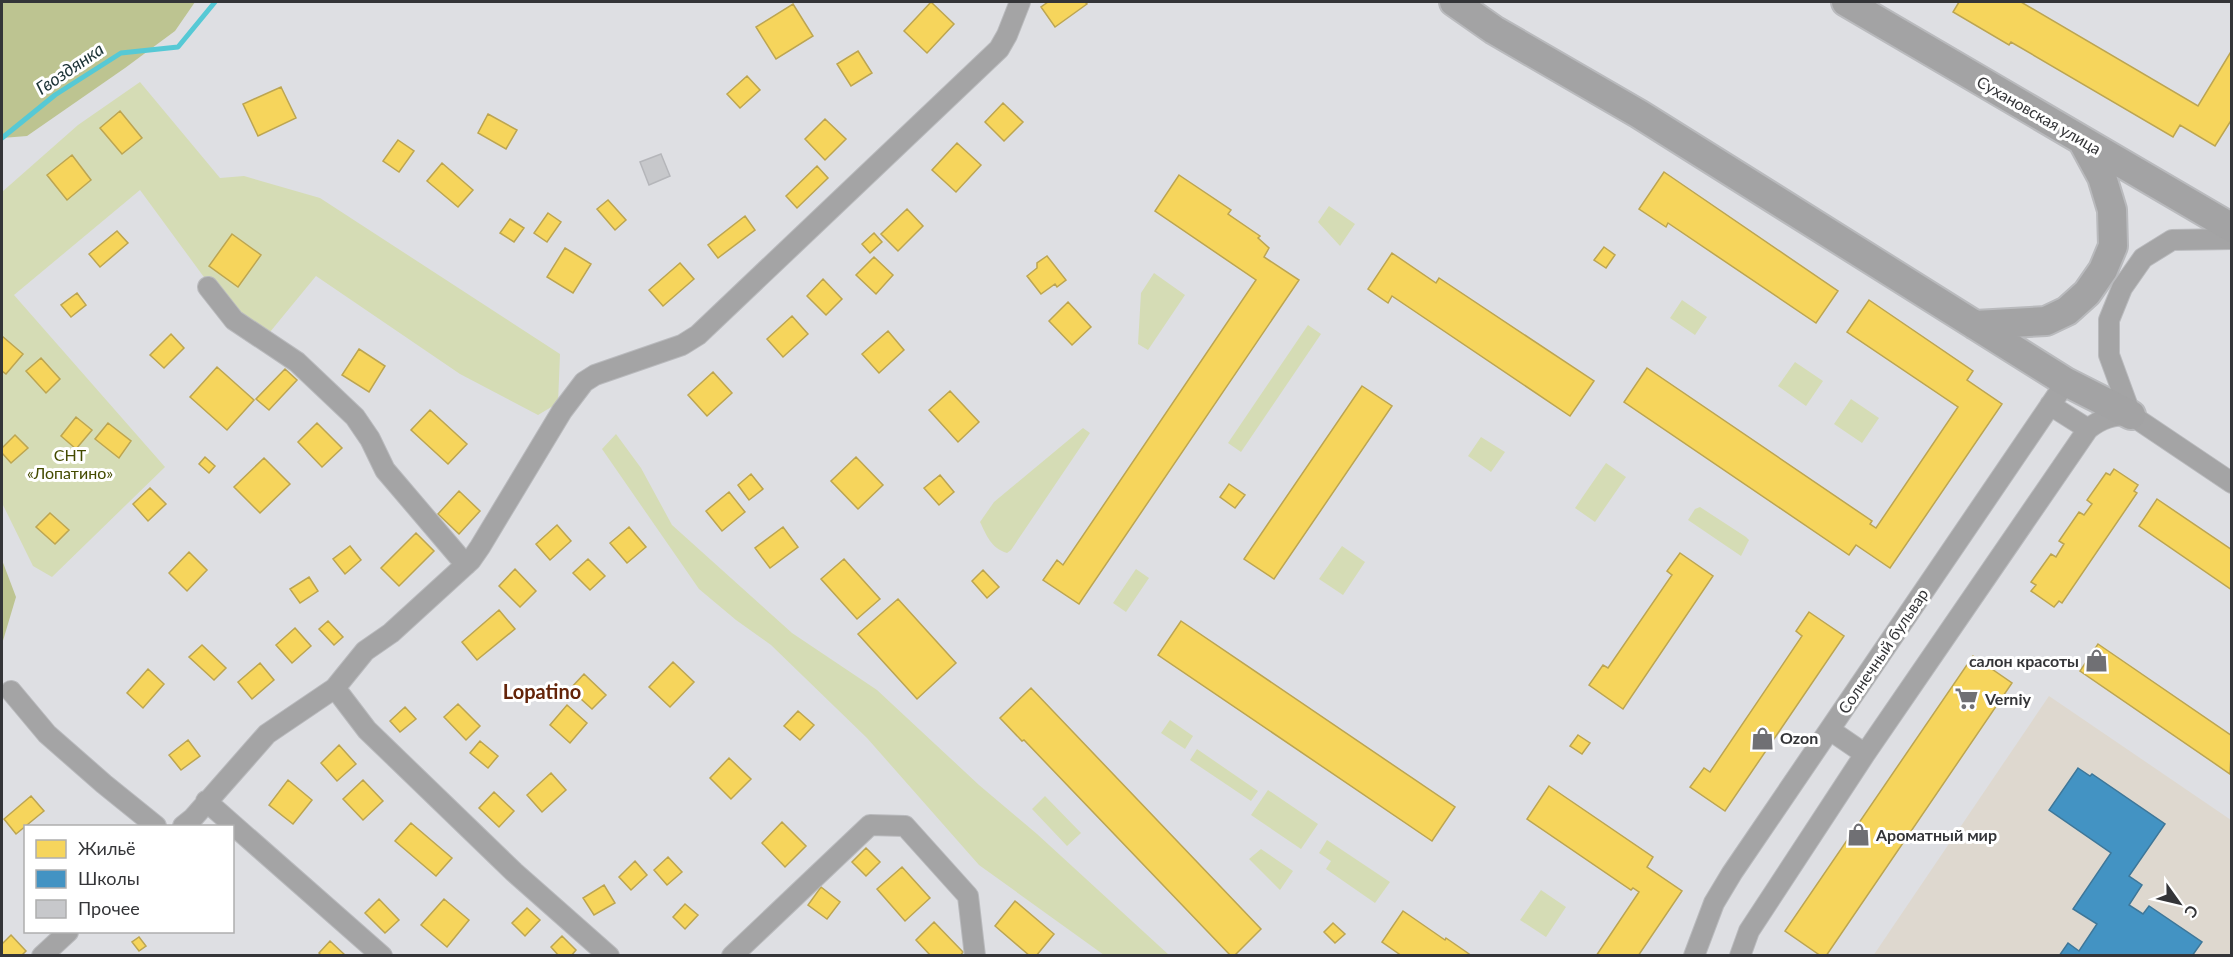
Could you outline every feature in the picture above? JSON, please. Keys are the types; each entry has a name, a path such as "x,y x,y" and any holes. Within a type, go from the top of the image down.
{"street":[{"path":"184,825 267,734 335,688 365,651 391,633 466,565 480,547 562,411 585,382 596,375 682,345 698,335 999,49 1020,2"},
{"path":"1454,2 1494,30 1639,114 1975,325 2058,393 2088,429"},
{"name":"Сухановская улица","path":"1846,2 2232,228"},
{"path":"1975,325 2046,321 2067,311 2087,292 2103,270 2113,246 2112,210 2102,177 2082,140"},
{"path":"2131,416 2109,355 2109,320 2122,288 2143,258 2172,240 2232,239"},
{"path":"208,287 234,320 297,362 355,417 385,470 466,565"},
{"path":"2058,393 2131,416 2232,483"},
{"name":"Солнечный бульвар","path":"1694,956 1714,903 2058,393"},
{"path":"1740,956 1749,931 1865,754 2088,429 2100,420 2115,415 2131,416"},
{"path":"335,688 367,730 514,872 609,956"},
{"path":"12,691 47,734 155,825"},
{"path":"1830,730 1865,754"},
{"path":"206,801 233,825"},
{"path":"732,956 870,825 904,826 968,896 975,956"},
{"path":"234,826 382,956"},
{"path":"42,956 67,933"}],"shaded area":[{"path":"2049,696 2231,820 2231,955 1873,956"}],"green space":[{"path":"2,2 195,2 175,31 125,68 27,136 2,138"},
{"name":"СНТ «Лопатино»","path":"140,82 220,178 244,176 320,198 560,354 558,403 538,415 460,374 316,276 270,332 251,325 209,284 140,190 14,295 165,467 52,577 33,566 2,503 2,192 78,125"},
{"path":"1329,206 1355,224 1340,246 1318,222"},
{"path":"1154,273 1185,295 1148,350 1138,344 1141,293"},
{"path":"1682,300 1707,317 1695,335 1670,318"},
{"path":"1308,325 1321,334 1241,452 1228,443"},
{"path":"1795,362 1823,381 1806,406 1778,386"},
{"path":"1851,399 1879,418 1862,443 1834,424"},
{"path":"1083,428 1090,433 1011,550 1007,553 997,548 990,541 980,522 994,502"},
{"path":"616,434 641,468 672,525 792,633 877,690 979,785 1037,834 1169,955 1104,955 979,865 867,738 771,645 699,589 602,449"},
{"path":"1481,437 1505,452 1491,472 1468,456"},
{"path":"1606,463 1626,477 1595,522 1575,508"},
{"path":"1700,507 1749,540 1741,556 1688,520 1695,509"},
{"path":"1342,546 1365,562 1343,595 1319,579"},
{"path":"2,560 16,597 2,644"},
{"path":"1136,569 1149,578 1126,612 1113,603"},
{"path":"1170,720 1193,736 1185,749 1161,733"},
{"path":"1197,749 1258,791 1251,801 1190,760"},
{"path":"1268,790 1318,824 1301,849 1251,815"},
{"path":"1045,796 1081,833 1067,846 1032,809"},
{"path":"1327,840 1390,882 1375,903 1326,869 1331,861 1319,853"},
{"path":"1261,849 1293,871 1280,890 1249,859"},
{"path":"1541,890 1566,907 1546,937 1520,920"}],"building: Жильё":[{"path":"931,2 954,24 927,53 904,31"},
{"path":"1048,2 1085,2 1087,4 1055,27 1041,7"},
{"path":"1959,2 2021,2 2198,106 2232,50 2232,119 2215,146 2180,125 2173,137 2011,42 2009,45 1953,12"},
{"path":"793,4 813,36 776,59 756,27"},
{"path":"858,51 872,73 851,86 837,64"},
{"path":"747,76 760,90 740,108 727,94"},
{"path":"281,87 296,118 258,136 243,104"},
{"path":"1003,103 1023,122 1004,141 985,122"},
{"path":"120,111 142,138 122,154 100,128"},
{"path":"488,114 517,130 506,149 478,133"},
{"path":"825,119 846,139 825,160 805,139"},
{"path":"398,140 414,151 399,172 383,161"},
{"path":"957,143 981,165 956,192 932,170"},
{"path":"72,155 91,180 67,200 47,175"},
{"path":"442,163 473,190 458,207 427,181"},
{"path":"817,166 828,178 797,208 786,196"},
{"path":"1664,172 1838,291 1816,323 1668,223 1666,227 1639,209"},
{"path":"1179,175 1231,210 1228,214 1260,236 1258,238 1269,248 1264,257 1299,280 1079,604 1043,580 1057,560 1063,565 1256,280 1155,211"},
{"path":"608,200 626,220 615,230 597,209"},
{"path":"907,209 923,226 898,251 881,234"},
{"path":"548,213 561,222 547,242 534,233"},
{"path":"745,216 755,230 718,258 708,245"},
{"path":"510,219 524,228 514,242 500,233"},
{"path":"117,231 128,243 100,267 89,254"},
{"path":"874,233 882,242 870,253 862,244"},
{"path":"232,234 261,255 238,287 209,266"},
{"path":"1604,247 1615,255 1606,268 1594,260"},
{"path":"565,248 591,264 573,293 547,277"},
{"path":"1392,253 1436,283 1439,278 1594,381 1570,416 1392,296 1388,303 1368,289"},
{"path":"1047,256 1066,280 1057,287 1055,284 1041,294 1027,276 1037,268 1037,263"},
{"path":"874,257 893,275 876,294 856,275"},
{"path":"680,263 694,279 663,306 649,290"},
{"path":"823,279 842,299 826,315 807,296"},
{"path":"77,293 86,305 71,317 61,305"},
{"path":"1869,300 1973,371 1967,380 2002,404 1890,568 1856,545 1849,555 1624,402 1647,368 1872,521 1870,524 1876,528 1958,407 1847,332"},
{"path":"1068,302 1091,327 1072,345 1049,321"},
{"path":"792,316 808,334 783,357 767,339"},
{"path":"888,331 904,350 879,373 862,354"},
{"path":"171,334 184,348 164,368 150,355"},
{"path":"2,336 23,354 6,374 2,371"},
{"path":"359,349 385,366 369,392 342,375"},
{"path":"41,358 60,379 46,393 26,371"},
{"path":"217,367 254,400 227,430 190,397"},
{"path":"285,369 297,380 269,410 256,399"},
{"path":"713,372 732,393 707,416 688,395"},
{"path":"1362,386 1392,406 1274,579 1244,559"},
{"path":"950,391 979,422 958,442 929,410"},
{"path":"430,410 467,444 448,464 411,430"},
{"path":"76,417 92,430 76,449 61,436"},
{"path":"108,423 131,441 119,458 95,439"},
{"path":"317,423 342,448 322,467 298,442"},
{"path":"15,435 28,448 11,463 2,453 2,448"},
{"path":"205,457 215,466 209,473 199,464"},
{"path":"856,457 883,485 858,509 831,481"},
{"path":"264,458 290,484 260,513 234,487"},
{"path":"2114,469 2138,485 2134,491 2137,493 2062,603 2059,601 2054,607 2031,591 2036,585 2031,582 2051,554 2056,557 2064,544 2059,541 2079,512 2084,515 2092,504 2087,500 2106,473 2110,475"},
{"path":"751,474 763,489 749,500 738,485"},
{"path":"940,475 954,492 939,505 924,488"},
{"path":"1229,484 1245,495 1235,508 1220,497"},
{"path":"150,488 166,504 148,521 133,504"},
{"path":"459,491 480,511 459,534 438,514"},
{"path":"729,492 745,512 722,531 706,511"},
{"path":"2157,499 2232,550 2232,590 2139,526"},
{"path":"50,513 69,530 55,544 36,527"},
{"path":"557,525 571,541 550,560 536,544"},
{"path":"629,527 646,547 627,563 610,543"},
{"path":"783,527 798,547 770,568 755,548"},
{"path":"416,533 434,551 399,586 381,568"},
{"path":"350,546 361,560 345,574 333,559"},
{"path":"189,552 207,570 187,591 169,573"},
{"path":"1680,553 1713,576 1623,709 1589,685 1603,665 1608,668 1672,575 1667,571"},
{"path":"588,559 605,576 590,590 573,573"},
{"path":"844,559 880,599 857,619 821,579"},
{"path":"515,569 536,591 520,607 499,586"},
{"path":"983,570 999,587 987,598 972,581"},
{"path":"309,577 318,591 300,603 290,589"},
{"path":"898,599 956,663 917,699 858,634"},
{"path":"499,610 515,629 477,660 462,642"},
{"path":"1809,612 1844,636 1725,811 1690,787 1704,768 1710,772 1802,636 1796,631"},
{"path":"328,621 343,637 334,645 319,629"},
{"path":"1181,621 1455,807 1432,841 1158,655"},
{"path":"295,628 311,646 292,663 276,645"},
{"path":"2098,644 2232,736 2230,774 2080,671"},
{"path":"202,645 226,668 214,680 189,657"},
{"path":"1973,656 2012,683 1826,956 1821,956 1785,931"},
{"path":"673,662 694,682 670,707 649,687"},
{"path":"260,663 274,680 252,699 238,682"},
{"path":"148,669 164,684 143,708 127,693"},
{"path":"584,674 606,695 592,709 570,689"},
{"path":"1031,688 1261,929 1234,956 1231,956 1024,740 1022,741 1000,718"},
{"path":"458,704 480,726 466,740 444,717"},
{"path":"567,705 587,723 570,743 550,725"},
{"path":"405,707 416,719 400,732 390,721"},
{"path":"798,711 814,725 800,740 784,726"},
{"path":"1578,735 1590,743 1582,754 1570,746"},
{"path":"188,740 200,756 181,770 169,755"},
{"path":"480,741 498,756 488,768 470,753"},
{"path":"339,745 356,764 337,781 321,763"},
{"path":"729,758 751,779 731,799 710,778"},
{"path":"551,773 566,790 542,812 527,795"},
{"path":"288,780 312,800 293,824 269,805"},
{"path":"363,780 383,801 363,820 343,799"},
{"path":"1549,786 1653,857 1647,867 1682,891 1638,956 1596,956 1639,892 1633,888 1631,890 1527,819"},
{"path":"494,792 514,811 499,827 479,808"},
{"path":"31,796 44,811 24,825 16,834 4,819"},
{"path":"782,822 806,846 785,867 762,843"},
{"path":"411,823 452,858 436,876 395,841"},
{"path":"866,848 880,862 866,876 852,862"},
{"path":"668,857 682,872 667,885 654,870"},
{"path":"635,861 647,875 631,890 619,877"},
{"path":"902,867 930,898 905,921 877,889"},
{"path":"604,885 615,903 594,915 583,898"},
{"path":"821,887 840,902 827,919 808,905"},
{"path":"379,899 399,920 385,933 365,913"},
{"path":"444,899 469,920 447,947 421,925"},
{"path":"1015,901 1054,934 1036,956 1030,956 995,926"},
{"path":"685,904 698,915 685,929 673,917"},
{"path":"527,908 540,920 525,936 512,923"},
{"path":"1403,911 1472,956 1402,956 1382,942"},
{"path":"934,922 963,952 960,956 931,956 916,940"},
{"path":"1333,923 1345,934 1335,943 1324,932"},
{"path":"11,935 26,951 21,956 2,956 2,944"},
{"path":"562,936 576,950 571,956 559,956 551,947"},
{"path":"139,937 146,946 139,951 132,942"},
{"path":"330,941 346,956 322,956 319,953"}],"building: Школы":[{"path":"2078,768 2090,776 2092,774 2165,824 2129,876 2142,885 2129,905 2143,914 2149,906 2202,942 2192,956 2059,956 2068,943 2079,951 2097,924 2073,909 2111,853 2049,810"}],"building: Прочее":[{"path":"661,154 670,176 649,185 640,162"}],"waterway":[{"name":"Гвоздянка","path":"2,138 55,95 121,53 178,47 215,2"}],"place":[{"name":"салон красоты","path":"2097,661"},
{"name":"Verniy","path":"1967,699"},
{"name":"Ozon","path":"1762,738"},
{"name":"Ароматный мир","path":"1858,835"}],"district":[{"name":"Lopatino","path":"542,692"}]}
